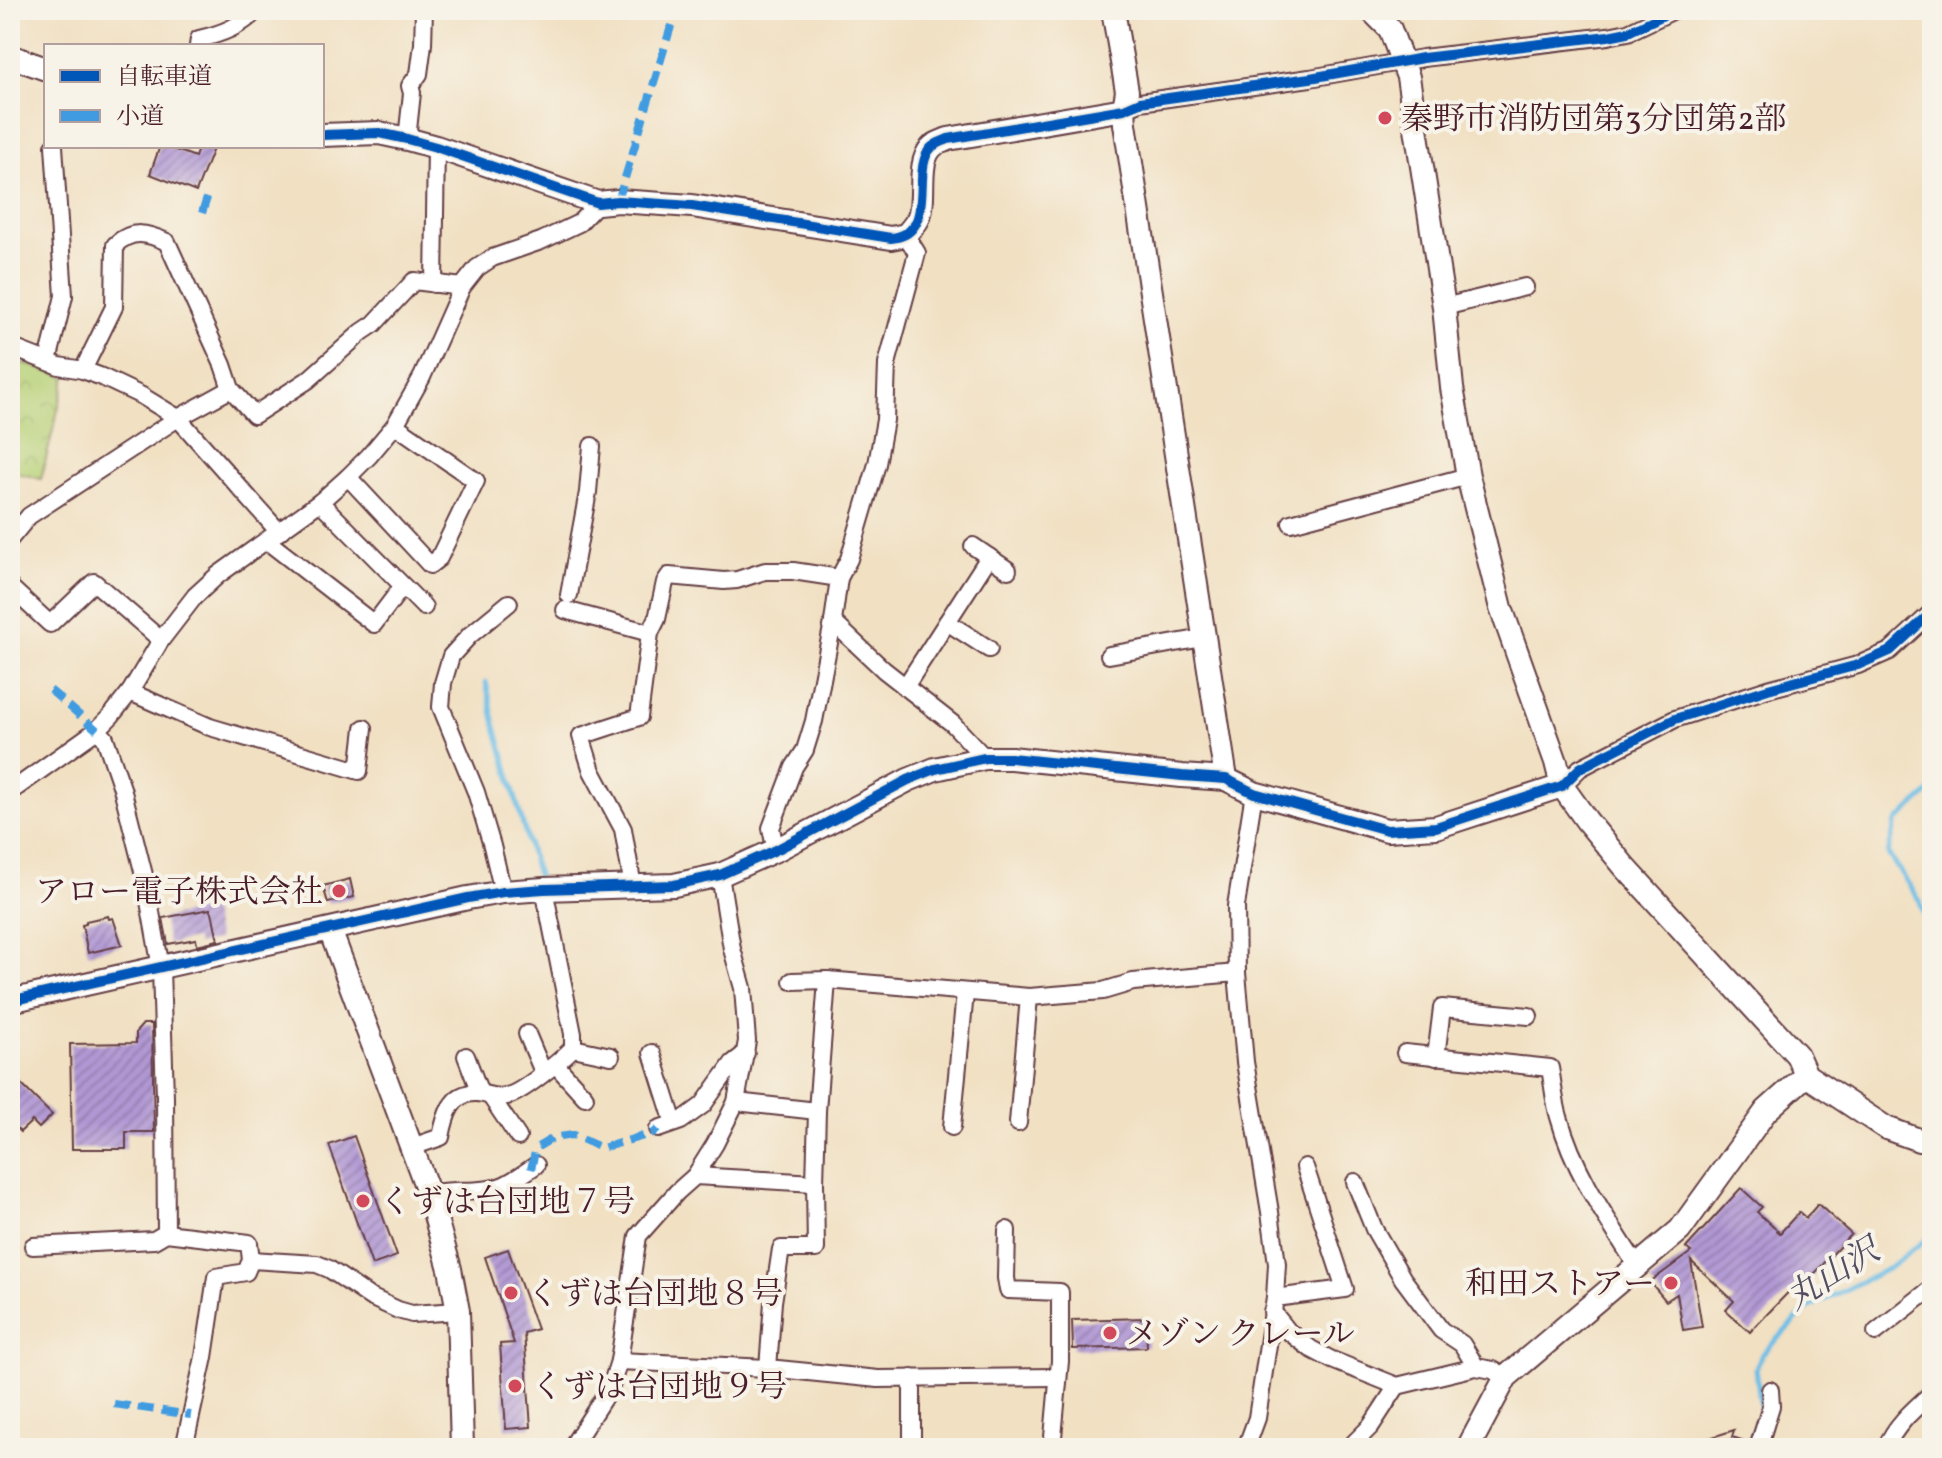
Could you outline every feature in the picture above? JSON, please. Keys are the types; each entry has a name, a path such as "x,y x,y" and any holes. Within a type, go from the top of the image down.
{"street":[{"path":"198,44 199,39 223,34 257,10"},
{"path":"407,139 410,86 419,74 424,10"},
{"path":"1113,10 1127,91 1125,124 1226,779"},
{"path":"1371,10 1390,29 1408,77 1444,307 1452,388 1468,476 1501,608 1562,786 1624,866 1797,1055 1806,1075 1886,1128 1919,1140 1932,1141"},
{"path":"324,135 379,133 407,139 598,203 618,201 692,206 891,238 906,235 918,218 925,158 935,145 948,139 1124,109 1140,102 1310,78 1403,61 1608,36 1628,32 1674,10"},
{"path":"10,56 44,68"},
{"path":"434,284 436,147"},
{"path":"48,361 64,296 54,148"},
{"path":"10,792 97,730 130,692 161,640 195,596 218,575 320,502 348,477 395,425 422,377 462,287 477,268 492,258 541,241 579,223 598,203"},
{"path":"83,370 114,307 115,245 123,237 134,234 149,234 167,242 231,389 254,415 308,380 374,324 414,281 462,287"},
{"path":"778,849 771,828 794,767 805,750 814,721 839,578 849,559 877,464 885,420 887,364 917,253 906,235"},
{"path":"1444,307 1525,287"},
{"path":"18,350 59,366 83,370 142,396 178,418 273,537 374,624 402,587"},
{"path":"10,539 29,516 178,418 231,389"},
{"path":"348,477 430,565 439,558 476,481 395,425"},
{"path":"592,446 588,492 567,602 650,633"},
{"path":"1291,523 1468,476"},
{"path":"320,502 424,607"},
{"path":"973,546 1008,570"},
{"path":"905,687 989,557"},
{"path":"633,887 623,829 592,771 581,736 639,717 650,633 669,576 724,581 765,571 793,571 839,578"},
{"path":"10,587 50,624 94,582 161,640"},
{"path":"503,892 476,792 441,707 443,683 451,656 470,635 509,603"},
{"path":"10,1001 468,898 544,889 674,885 720,875 778,849 908,780 935,769 985,758 1226,779 1254,793 1387,830 1436,827 1562,786 1580,768 1675,719 1768,689 1858,665 1890,651 1932,612"},
{"path":"833,622 884,670 953,724 985,758"},
{"path":"947,622 989,649"},
{"path":"1109,655 1203,638"},
{"path":"130,692 210,727 359,771 364,728"},
{"path":"97,730 105,738 122,788 145,879 161,968 166,1233"},
{"path":"1246,1448 1257,1418 1277,1264 1245,1062 1237,973 1236,906 1254,793"},
{"path":"571,1448 612,1383 619,1361 638,1236 695,1176 736,1102 747,1041 743,988 732,949 720,875"},
{"path":"412,1147 441,1137 452,1103 463,1096 509,1096 550,1069 573,1048 573,1034 544,889"},
{"path":"330,930 429,1194 450,1269 458,1311 462,1448"},
{"path":"792,981 827,980 1029,997 1103,991 1133,982 1237,973"},
{"path":"768,1368 781,1249 816,1249 817,1111 827,980"},
{"path":"952,1127 965,993"},
{"path":"1018,1123 1029,997"},
{"path":"1436,1057 1442,1008 1529,1016"},
{"path":"527,1034 550,1069 585,1097"},
{"path":"573,1048 611,1056"},
{"path":"652,1053 665,1068 666,1126 681,1121 703,1105 733,1063 746,1053"},
{"path":"1405,1053 1550,1068 1558,1116 1573,1157 1590,1193 1637,1266"},
{"path":"466,1056 485,1095 518,1137"},
{"path":"1468,1448 1506,1377 1680,1230 1766,1111 1806,1075"},
{"path":"736,1102 817,1111"},
{"path":"429,1194 502,1186 536,1165"},
{"path":"1274,1305 1345,1289 1305,1167"},
{"path":"695,1176 815,1183"},
{"path":"1355,1182 1374,1229 1403,1279 1441,1330 1462,1344 1476,1367"},
{"path":"1007,1230 1008,1290 1060,1292 1060,1361 1052,1448"},
{"path":"33,1246 154,1240 166,1233 249,1243 251,1260 246,1272 216,1277 204,1357 184,1448"},
{"path":"251,1260 317,1264 370,1297 412,1314 458,1311"},
{"path":"1876,1332 1932,1288"},
{"path":"1274,1305 1288,1331 1311,1349 1397,1386 1476,1367 1493,1370 1506,1377"},
{"path":"619,1361 768,1368 878,1379 1058,1377"},
{"path":"912,1378 912,1448"},
{"path":"1349,1448 1371,1426 1397,1386"},
{"path":"1758,1448 1771,1406 1770,1390"},
{"path":"1886,1448 1908,1414 1932,1393"}],"green space":[{"path":"20,362 66,377 41,479 10,471 10,420"}],"building":[{"path":"159,148 171,148 195,157 198,148 213,148 196,192 150,174"},
{"name":"アロー電子株式会社","path":"350,879 354,897 328,903 323,886"},
{"path":"210,909 218,940 197,945 196,939 168,944 163,918"},
{"path":"108,916 109,919 113,918 122,945 88,953 82,925 86,921"},
{"path":"143,1024 152,1024 154,1132 126,1132 126,1149 72,1149 70,1044 136,1043 136,1032"},
{"path":"10,1073 52,1115 39,1128 32,1121 20,1132 10,1122"},
{"name":"くずは台団地７号","path":"354,1136 397,1256 372,1265 329,1145"},
{"path":"1741,1188 1762,1207 1757,1212 1780,1233 1799,1212 1806,1218 1818,1204 1851,1234 1806,1283 1801,1279 1750,1332 1726,1310 1734,1301 1691,1261 1702,1327 1683,1330 1677,1294 1666,1301 1650,1282 1691,1252 1686,1248"},
{"path":"508,1249 537,1329 524,1333 531,1427 506,1429 500,1344 514,1343 485,1257"},
{"name":"メゾン クレール","path":"1146,1318 1147,1347 1073,1349 1072,1320"},
{"path":"1734,1430 1732,1437 1748,1442 1747,1448 1689,1448 1688,1445"}],"waterway":[{"path":"486,682 537,875"},
{"name":"丸山沢","path":"1932,790 1896,822 1888,854 1920,901 1932,940"},
{"name":"丸山沢","path":"1747,1448 1761,1411 1756,1368 1762,1354 1808,1308 1889,1268 1932,1235"}],"marked path":[{"path":"618,201 676,10"},
{"path":"202,213 207,198"},
{"path":"50,690 97,730"},
{"path":"531,1169 536,1148 553,1138 573,1135 602,1148 654,1133 658,1129"},
{"path":"114,1404 191,1415"}],"cycle path":[{"path":"324,135 379,133 407,139 598,203 618,201 692,206 891,238 906,234 915,225 925,158 933,146 948,139 1124,109 1140,102 1310,78 1423,58 1608,36 1628,32 1674,10"},
{"path":"10,1001 468,898 544,889 674,885 720,875 778,849 908,780 935,769 985,758 1226,779 1254,793 1387,830 1436,827 1562,786 1580,768 1675,719 1768,689 1858,665 1890,651 1932,612"}],"place":[{"name":"秦野市消防団第3分団第2部","path":"1385,118"},
{"name":"アロー電子株式会社","path":"339,891"},
{"name":"くずは台団地７号","path":"363,1201"},
{"name":"和田ストアー","path":"1671,1283"},
{"name":"くずは台団地８号","path":"511,1293"},
{"name":"メゾン クレール","path":"1110,1333"},
{"name":"くずは台団地９号","path":"515,1386"}]}
